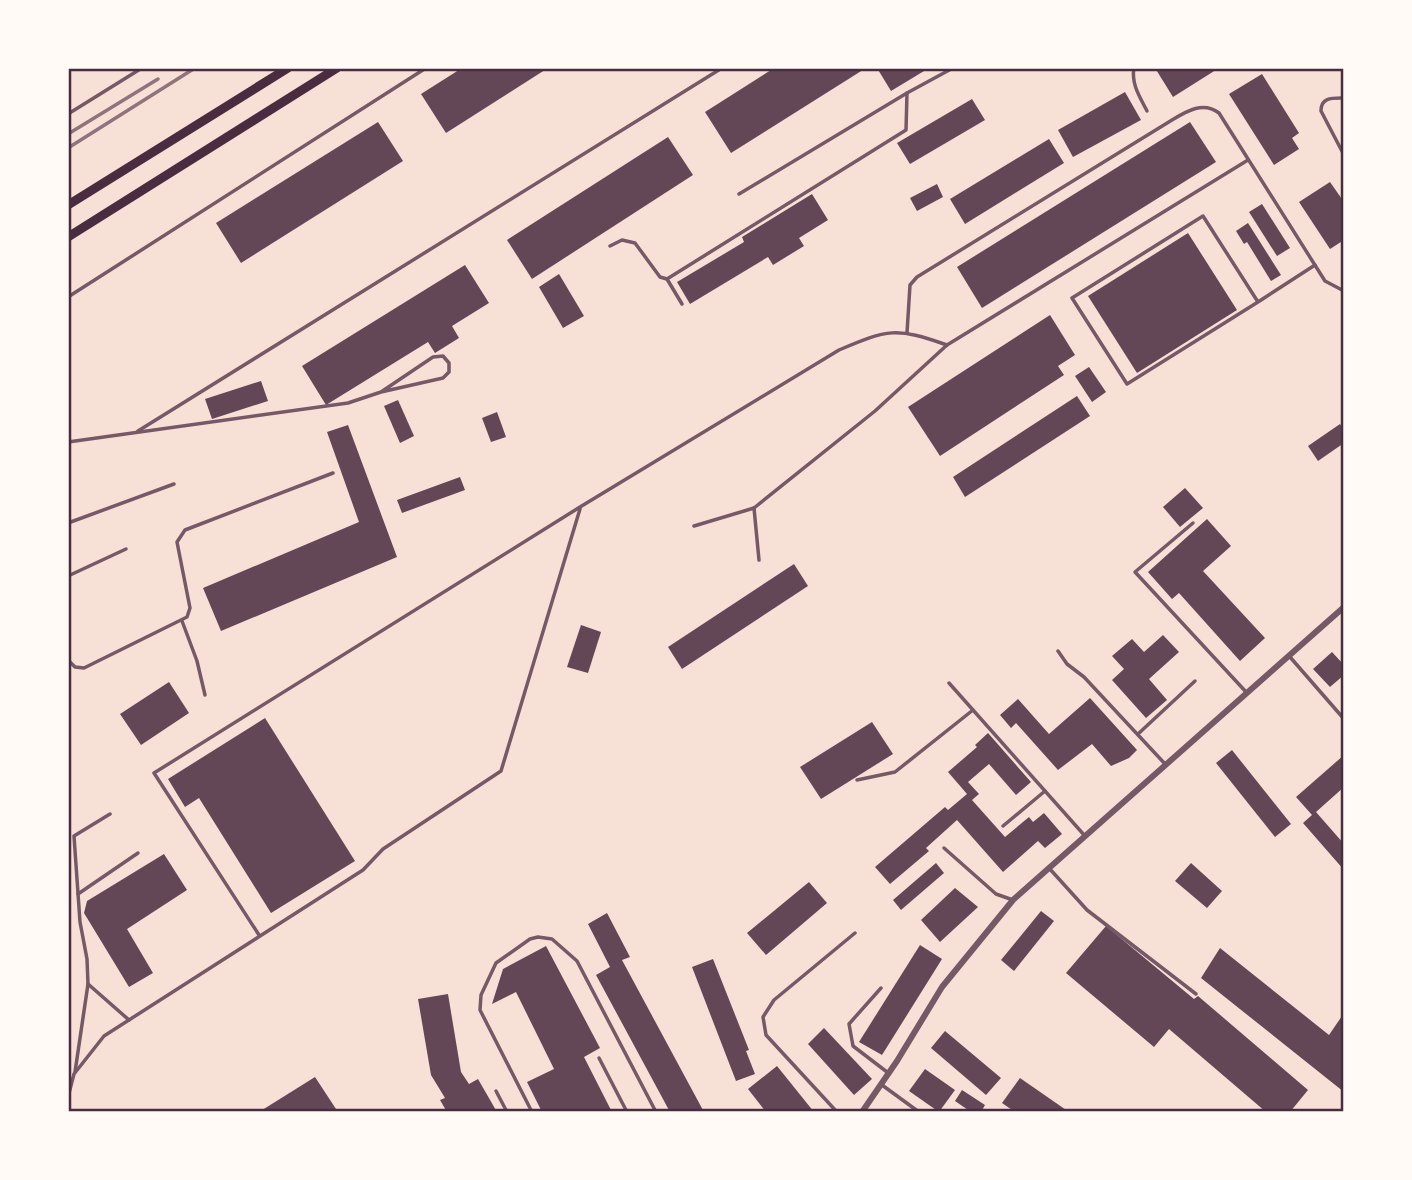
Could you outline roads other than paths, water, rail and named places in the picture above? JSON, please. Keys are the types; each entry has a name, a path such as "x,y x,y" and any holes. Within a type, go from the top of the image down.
{"main road":[{"path":"68,205 288,68"},
{"path":"68,237 337,68"}],"street":[{"path":"863,1112 942,987 1013,900 1344,607"}],"lane":[{"path":"68,114 142,68"},
{"path":"68,297 426,68"},
{"path":"138,431 722,68"},
{"path":"739,194 953,68"},
{"path":"1134,68 1132,78 1135,88 1147,111"},
{"path":"667,279 906,130 907,93"},
{"path":"1344,98 1327,99 1322,103 1321,111 1344,155"},
{"path":"907,333 910,285 917,277 1197,107 1207,107 1219,113 1325,281 1344,291"},
{"path":"694,526 754,508 875,411 947,345 1248,160"},
{"path":"1258,302 1203,216 1072,298 1128,384 1258,302 1315,265"},
{"path":"610,246 622,240 635,243 660,277 667,279 682,304"},
{"path":"259,935 154,773 580,507 839,350 878,333 907,333 947,345"},
{"path":"68,442 348,403 381,392 443,378 449,372 449,363 443,356 433,357 381,392"},
{"path":"68,660 75,667 89,667 187,617 190,612 177,548 181,533 332,473"},
{"path":"68,523 174,484"},
{"path":"74,1074 104,1036 363,870 383,849 501,771 580,507"},
{"path":"754,508 759,560"},
{"path":"1193,523 1135,572 1247,693"},
{"path":"68,576 125,549"},
{"path":"182,621 197,661 205,695"},
{"path":"1058,651 1067,664 1084,677 1166,765"},
{"path":"1289,656 1344,719"},
{"path":"1138,734 1195,681"},
{"path":"949,683 1085,836"},
{"path":"857,780 895,772 973,710"},
{"path":"1003,826 1045,791"},
{"path":"68,1097 88,984 74,836 110,814"},
{"path":"944,848 996,894 1013,900"},
{"path":"78,894 138,853"},
{"path":"1049,868 1087,910 1195,994"},
{"path":"838,1112 766,1035 763,1017 774,1000 855,933"},
{"path":"533,1112 480,1010 481,995 496,963 530,939 538,937 552,939 577,961 656,1112"},
{"path":"88,984 129,1020"},
{"path":"881,988 849,1024 853,1046 889,1073"},
{"path":"599,1058 627,1112"},
{"path":"881,1085 919,1112"},
{"path":"496,1091 507,1112"}],"railway":[{"path":"68,148 195,68"},
{"path":"68,134 158,79"}]}
